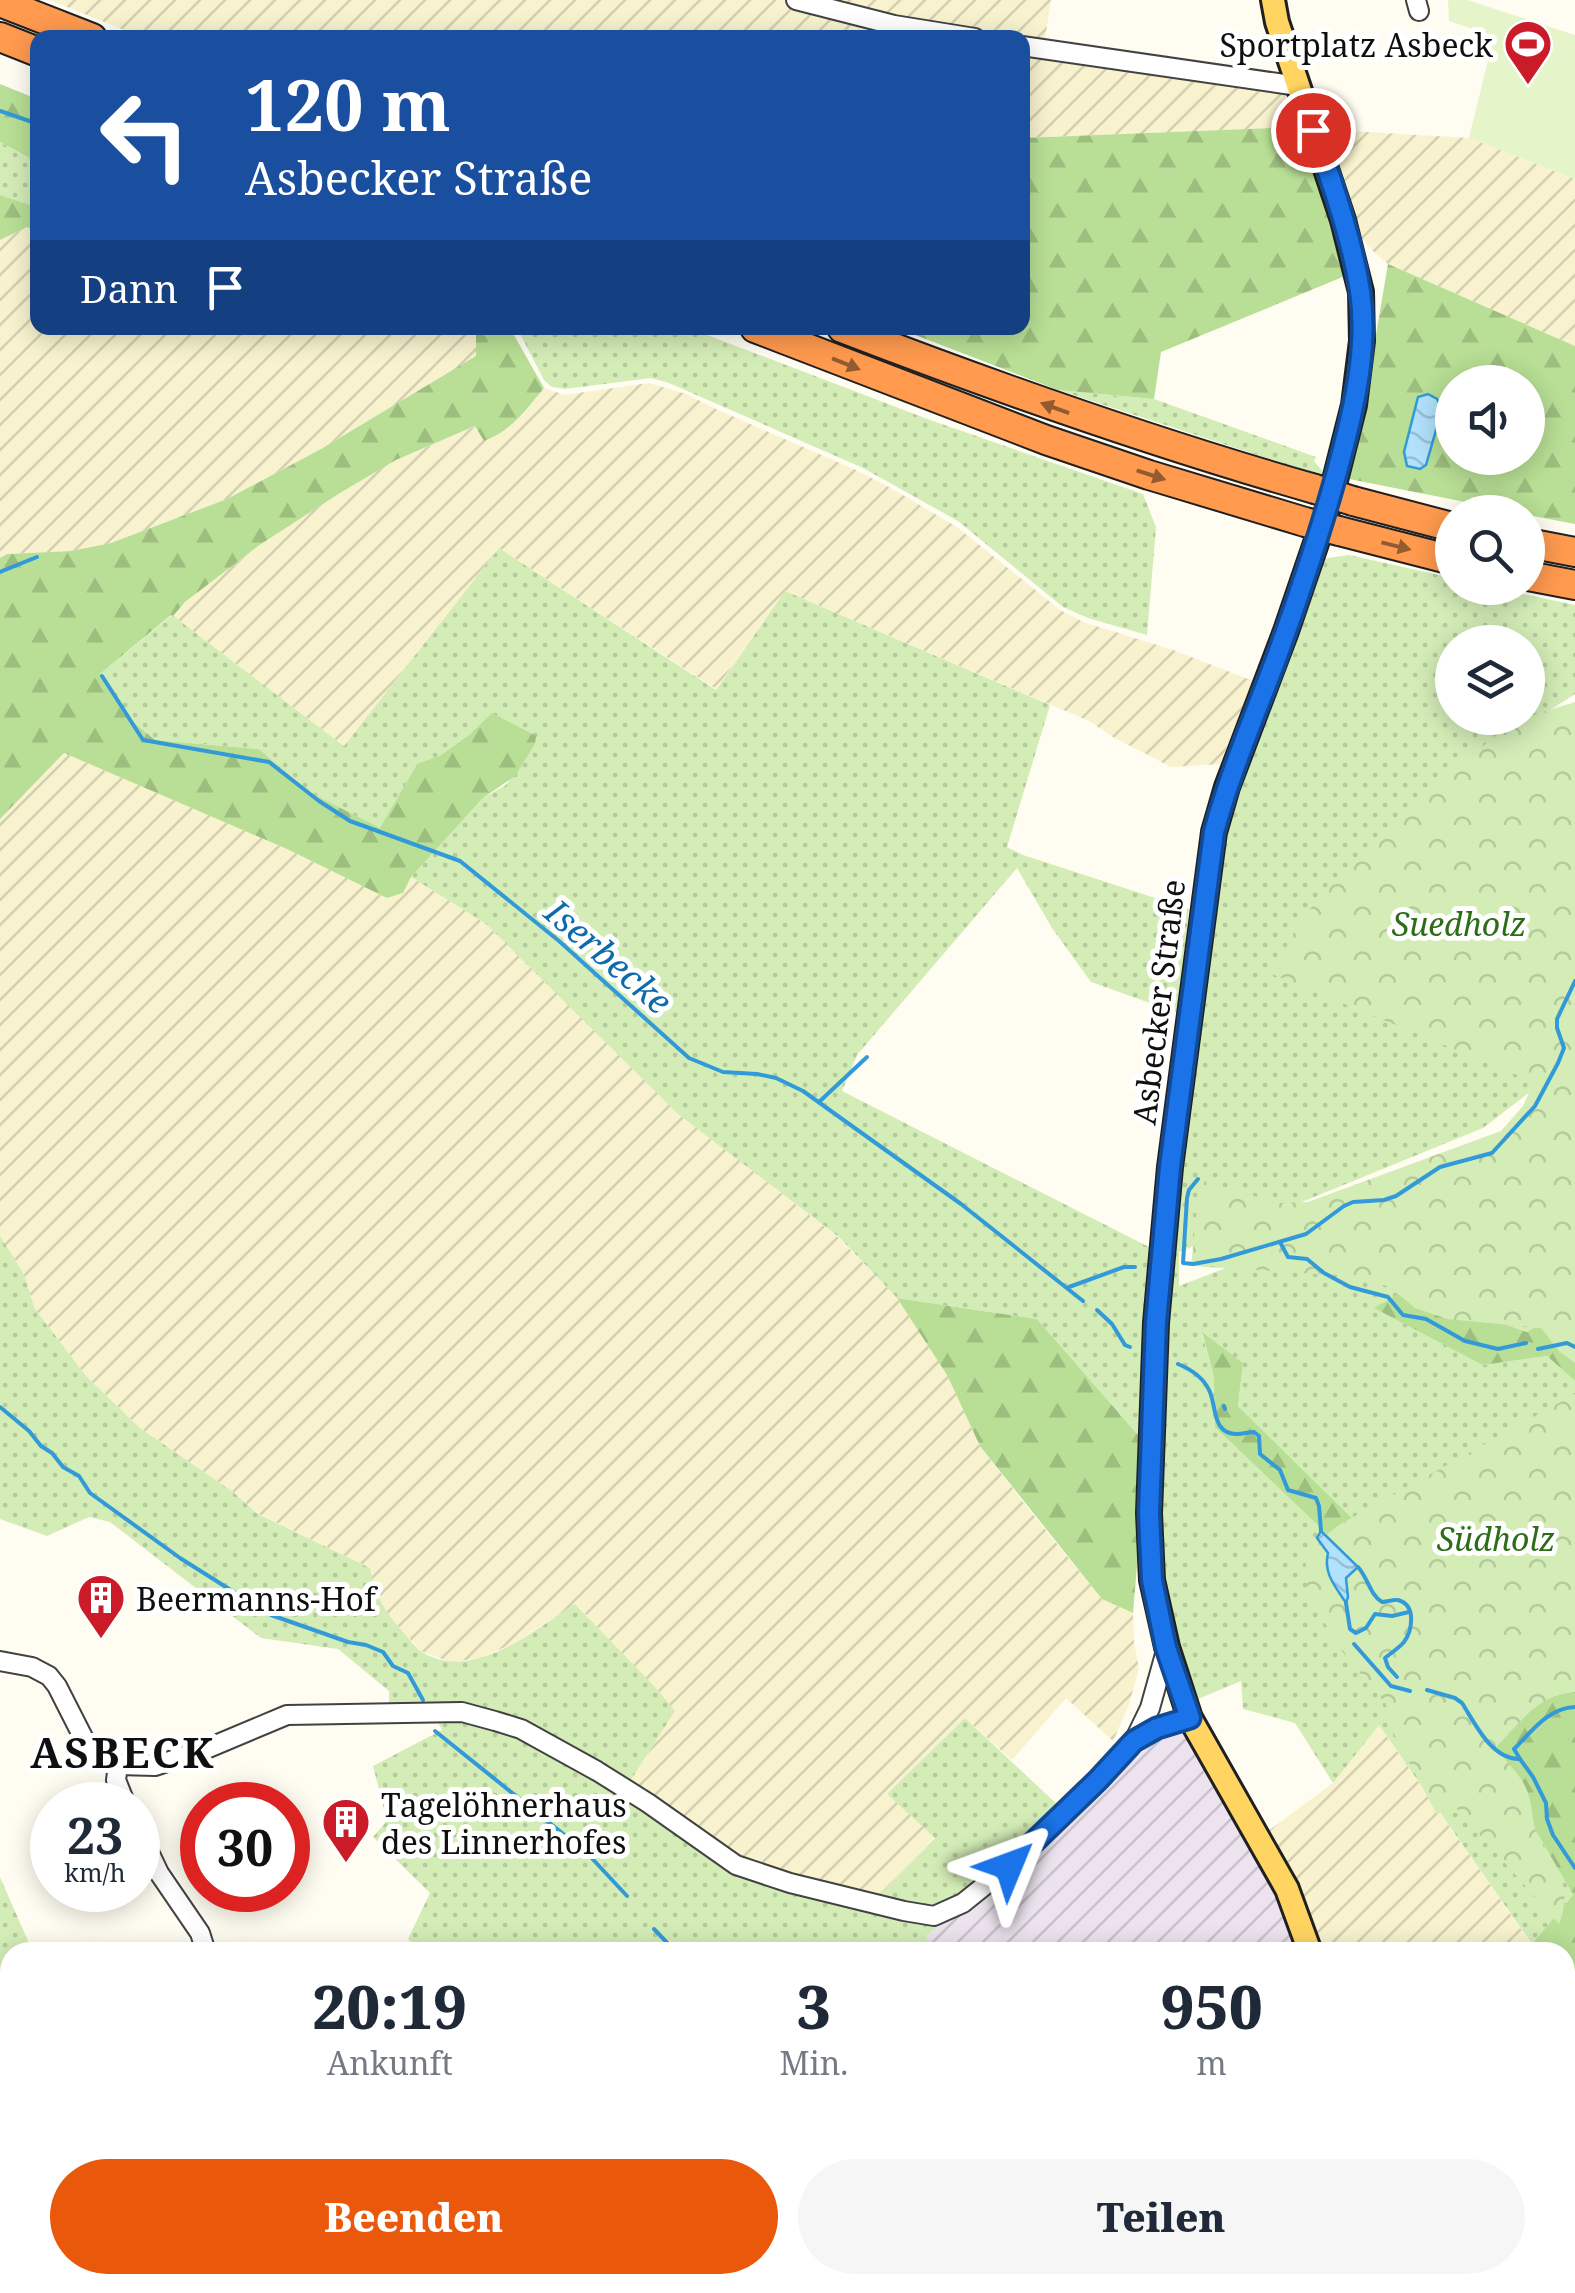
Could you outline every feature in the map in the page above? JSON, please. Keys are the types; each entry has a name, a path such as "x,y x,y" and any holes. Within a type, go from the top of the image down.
{"highway":[{"path":"0,2 72,30"},
{"path":"0,37 30,49"},
{"path":"774,335 1046,440 1149,475 1435,556"},
{"path":"861,335 1062,410 1204,457 1435,522"},
{"path":"1545,546 1575,552"},
{"path":"1545,580 1575,586"}],"main road":[{"name":"Asbecker Straße","path":"1273,0 1347,238 1360,292 1362,341 1354,405 1328,508 1227,786 1214,832 1170,1167 1156,1323 1149,1513 1152,1580 1166,1648 1186,1709 1287,1889 1306,1942"}],"street":[{"path":"796,0 925,30"},
{"path":"1030,47 1298,86"},
{"path":"0,1661 32,1666 48,1676 88,1747 106,1762 118,1765 154,1766 241,1736 287,1715 462,1712 521,1729 597,1771 736,1866 790,1883 934,1916 963,1903 1009,1866 1134,1741 1145,1719 1166,1648"},
{"path":"1145,1719 1186,1709"},
{"path":"1134,1741 1186,1709"},
{"path":"117,1782 118,1765"},
{"path":"160,1875 203,1942"}],"shaded area":[{"path":"50,0 1051,0 1043,52 1282,87 1298,128 1469,138 1575,179 1575,346 1388,264 1328,200 1296,127 1030,138 1030,30 124,30"},
{"path":"30,228 30,335 476,335 477,356 321,449 227,499 111,543 71,551 7,554 0,558 0,240"},
{"path":"649,383 686,394 889,487 957,527 1060,610 1083,622 1173,650 1253,681 1220,764 1171,767 1089,721 785,591 716,689 499,548 344,746 173,616 185,602 261,544 396,460 476,426 522,415 544,388 564,395"},
{"path":"64,753 287,849 387,898 403,893 411,877 486,924 681,1115 840,1239 897,1298 947,1375 980,1446 1026,1506 1102,1599 1133,1613 1139,1668 1113,1741 1066,1698 1012,1760 965,1718 888,1794 935,1837 876,1899 792,1877 736,1858 629,1783 675,1711 576,1604 514,1643 481,1658 450,1662 421,1651 388,1615 375,1591 370,1568 259,1514 140,1428 86,1376 35,1309 23,1272 0,1236 0,819"},
{"path":"1378,1724 1530,1942 1314,1942 1263,1835 1333,1783"},
{"path":"1188,1733 1254,1843 1299,1942 927,1942 925,1937 1012,1870 1158,1738"}],"green space":[{"name":"Sportplatz Asbeck","path":"1448,0 1467,0 1575,35 1575,179 1469,138 1494,36 1449,21"},
{"path":"0,84 30,96 30,158 0,142"},
{"path":"1298,127 1328,200 1345,276 1161,352 1154,399 1058,390 915,335 1030,335 1030,138"},
{"path":"0,142 30,158 30,205 0,195"},
{"path":"0,195 30,205 30,228 0,240"},
{"path":"1388,264 1575,346 1575,524 1545,518 1545,495 1435,496 1344,478 1371,364"},
{"path":"476,335 514,335 544,388 517,419 484,441 475,426 396,460 340,493 261,544 100,674 123,713 155,740 259,749 311,793 380,828 417,764 441,755 492,713 536,736 515,776 483,798 411,877 403,893 387,898 287,849 64,753 0,819 0,558 7,554 71,551 111,543 227,499 321,449 476,356"},
{"path":"521,335 707,335 930,420 1143,494 1156,527 1147,635 1063,607 958,521 863,468 669,383 651,378 565,389 552,387 544,380"},
{"path":"1058,390 1154,399 1316,457 1314,461 1324,473 1322,476"},
{"path":"499,548 716,690 785,591 1050,705 1007,847 1189,909 1178,1013 1091,982 1052,928 1017,868 857,1055 842,1091 1149,1247 1138,1435 1037,1319 897,1298 840,1238 678,1114 486,924 411,877 483,798 506,785 535,744 492,713 441,755 417,764 380,829 311,793 259,749 155,740 123,713 100,674 172,615 344,746"},
{"path":"1349,555 1435,574 1435,605 1545,605 1545,599 1575,605 1575,694 1545,713 1545,625 1435,625 1435,735 1512,735 1490,749 1548,1078 1483,1128 1179,1252 1179,1286 1537,1148 1575,1303 1527,1332 1407,1289 1483,1365 1547,1356 1575,1381 1575,1397 1359,1525 1238,1406 1243,1363 1202,1334 1214,1377 1364,1569 1497,1763 1573,1895 1534,1942 1379,1725 1333,1783 1295,1723 1243,1709 1241,1681 1191,1702 1159,1567 1157,1495 1171,1251 1212,911 1231,812 1322,559"},
{"name":"Suedholz","path":"1575,702 1575,1363 1559,1351 1541,1328 1447,1319 1415,1308 1390,1287 1375,1282 1336,1275 1191,1266 1200,1180 1277,1203 1308,1202 1501,1131 1523,1106 1534,1082 1272,974 1300,922 1323,892 1428,791 1497,735 1545,735 1545,711"},
{"path":"0,1236 23,1272 35,1309 86,1376 140,1428 233,1492 258,1514 370,1568 387,1612 422,1652 442,1660 482,1657 522,1639 575,1604 675,1711 629,1783 527,1722 470,1707 389,1703 389,1691 338,1649 261,1638 110,1522 89,1517 47,1536 0,1519"},
{"path":"1407,1289 1527,1332 1575,1303 1575,1381 1547,1356 1483,1365 1374,1308"},
{"path":"897,1298 1037,1319 1138,1435 1139,1542 1133,1613 1102,1599 980,1446 947,1375"},
{"name":"Südholz","path":"1202,1332 1243,1363 1238,1406 1359,1525 1575,1397 1575,1942 1534,1942 1573,1895 1497,1763 1364,1569 1215,1427 1214,1377"},
{"path":"1575,1394 1575,1692 1540,1704 1496,1747 1525,1787 1537,1834 1560,1878 1564,1898 1559,1924 1452,1803 1437,1815 1391,1728 1386,1704 1341,1650 1309,1596 1305,1578 1306,1561 1315,1544 1339,1525"},
{"path":"965,1718 1060,1807 1010,1849 968,1894 935,1908 876,1899 935,1838 887,1794"},
{"path":"437,1720 480,1722 546,1747 762,1880 938,1927 926,1936 928,1942 411,1942 408,1939 430,1893 373,1837 387,1821 373,1766 442,1730"},
{"path":"0,1877 28,1942 0,1942"}],"water":[{"path":"1428,394 1435,398 1435,434 1426,465 1420,469 1407,466 1404,452 1418,397"},
{"path":"1321,1531 1358,1567 1346,1578 1346,1603 1329,1573 1328,1553 1317,1538"}],"waterway":[{"path":"0,111 30,121"},
{"name":"Iserbecke","path":"0,572 37,557"},
{"name":"Iserbecke","path":"102,676 143,740 269,762 350,821 460,861 559,941 689,1058 723,1072 776,1078 803,1091 961,1204 1083,1301"},
{"path":"1198,1179 1187,1198 1183,1263 1221,1259 1306,1234 1353,1202 1396,1196 1440,1167 1492,1153 1535,1106 1558,1063 1564,1048 1557,1019 1575,981"},
{"path":"819,1102 867,1057"},
{"path":"1281,1244 1288,1257 1307,1259 1350,1287 1388,1297 1403,1315 1426,1319 1465,1341 1498,1349 1526,1343"},
{"path":"1069,1287 1124,1267 1135,1267"},
{"name":"Iserbecke","path":"1097,1310 1130,1347"},
{"path":"1538,1349 1567,1343 1575,1347"},
{"name":"Iserbecke","path":"1178,1364 1206,1385 1223,1430 1238,1434 1254,1432 1259,1436 1260,1454 1280,1470 1288,1490 1316,1498 1321,1531"},
{"path":"0,1407 63,1467 79,1476 90,1493 237,1594"},
{"path":"1358,1567 1378,1599 1398,1600 1408,1607 1411,1625 1407,1637 1385,1658 1397,1677"},
{"path":"1346,1603 1350,1629 1356,1633 1366,1628 1375,1614 1409,1612"},
{"path":"257,1608 383,1652 393,1666 408,1673 423,1700"},
{"name":"Iserbecke","path":"1354,1644 1391,1686 1410,1691"},
{"name":"Iserbecke","path":"1427,1690 1462,1703 1493,1748 1520,1759 1546,1803 1553,1835 1575,1868"},
{"path":"1520,1759 1514,1749 1534,1728 1557,1711 1575,1707"},
{"path":"435,1731 587,1853 627,1896"},
{"path":"654,1929 666,1942"}],"place":[{"name":"Sportplatz Asbeck","path":"1528,86"},
{"name":"Beermanns-Hof","path":"101,1640"},
{"name":"Tagelöhnerhaus des Linnerhofes","path":"346,1864"}],"district":[{"name":"ASBECK","path":"123,1751"}],"route":[{"path":"1009,1866 1134,1741 1174,1721 1190,1718 1166,1648 1152,1580 1149,1513 1156,1323 1175,1125 1214,832 1227,786 1328,508 1354,405 1362,341 1360,292 1343,220 1313,130"}]}
